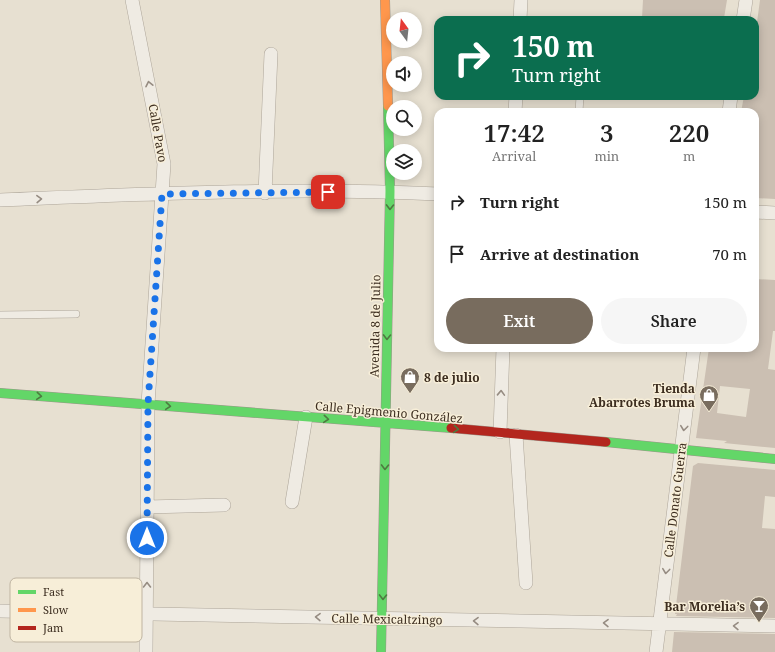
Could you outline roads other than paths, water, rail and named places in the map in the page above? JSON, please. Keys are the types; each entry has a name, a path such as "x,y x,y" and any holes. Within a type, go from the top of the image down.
{"street":[{"name":"Calle Pavo","path":"132,0 162,147 164,164 148,404 146,652"},
{"name":"Avenida 8 de Julio","path":"381,652 390,191 385,0"},
{"path":"520,16 521,0"},
{"path":"744,16 746,0"},
{"path":"265,193 271,54"},
{"path":"0,200 162,194 390,191 434,194"},
{"path":"759,212 775,213"},
{"path":"500,432 503,352"},
{"name":"Calle Donato Guerra","path":"656,652 694,352"},
{"name":"Calle Epigmenio González","path":"0,392 500,432 516,435 775,459"},
{"path":"292,502 306,417"},
{"path":"516,435 526,583"},
{"path":"147,507 224,505"},
{"name":"Calle Mexicaltzingo","path":"0,611 10,611"},
{"name":"Calle Mexicaltzingo","path":"142,613 775,626"}],"lane":[{"path":"0,315 76,314"}],"place":[{"name":"8 de julio","path":"410,394"},
{"name":"Tienda Abarrotes Bruma","path":"709,412"},
{"name":"Bar Morelia’s","path":"759,623"}]}
